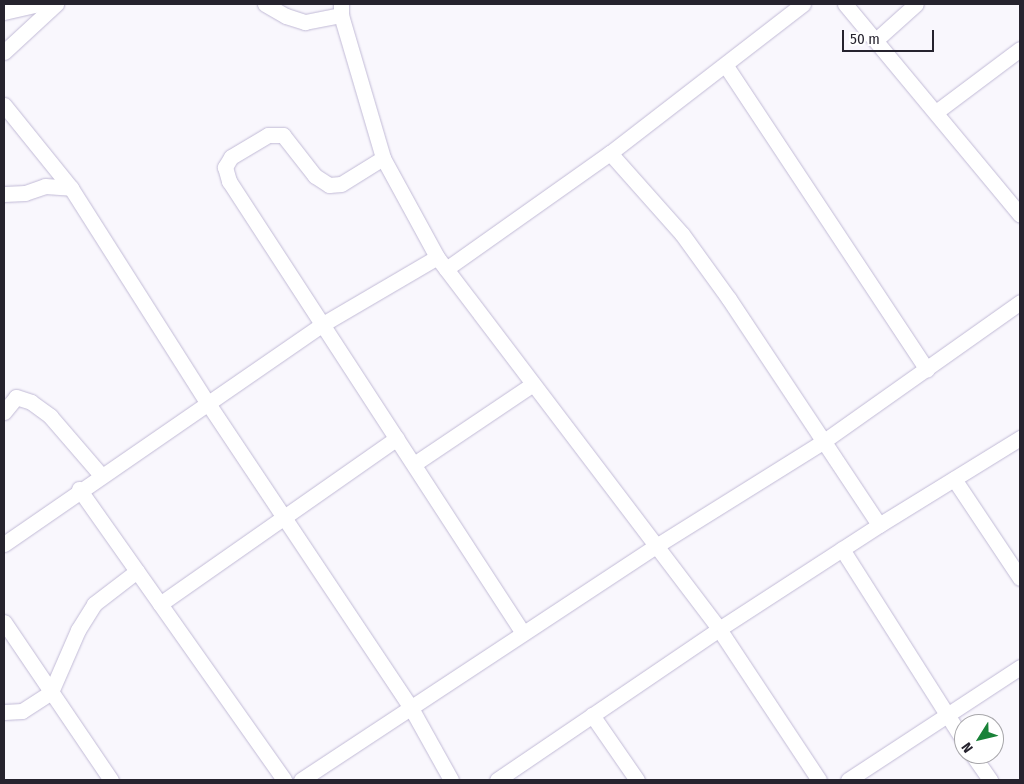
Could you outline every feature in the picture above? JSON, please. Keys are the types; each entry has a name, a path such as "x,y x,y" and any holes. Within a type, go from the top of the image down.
{"street":[{"path":"4,12 39,4"},
{"path":"4,52 56,4"},
{"path":"265,4 286,16 305,22 342,9 383,158 437,257 719,629 819,780"},
{"path":"446,269 610,153 726,66 800,4"},
{"path":"846,4 877,39 1020,214"},
{"path":"877,39 916,4"},
{"path":"936,112 1020,49"},
{"path":"726,66 927,370"},
{"path":"4,105 72,188 207,402 411,708 451,780"},
{"path":"383,158 341,184 329,185 316,176 283,135 268,135 231,157 225,167 229,182 523,633"},
{"path":"610,153 682,234 763,347 879,525"},
{"path":"4,194 25,193 45,186 72,188"},
{"path":"5,540 323,324 437,257"},
{"path":"301,780 656,546 824,441 927,370 1020,302"},
{"path":"414,464 533,384"},
{"path":"4,412 16,397 31,402 50,416 100,475"},
{"path":"160,604 397,438"},
{"path":"497,780 719,629 879,525 1020,438"},
{"path":"954,478 1020,578"},
{"path":"79,489 284,780"},
{"path":"842,549 954,725"},
{"path":"4,712 22,711 51,692 81,624 94,604 137,572"},
{"path":"4,622 111,780"},
{"path":"848,780 1020,667"},
{"path":"592,715 637,780"},
{"path":"979,764 990,780"}]}
